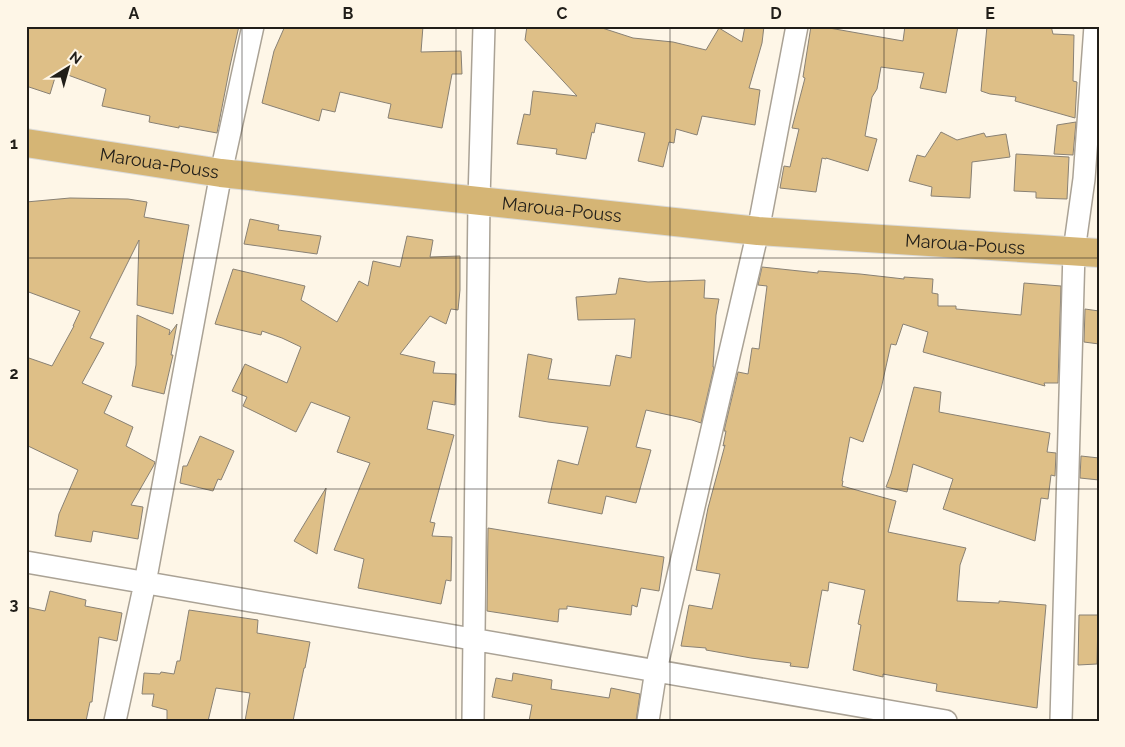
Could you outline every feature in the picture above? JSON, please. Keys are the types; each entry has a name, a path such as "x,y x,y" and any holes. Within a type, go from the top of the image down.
{"main road":[{"name":"Maroua-Pouss","path":"26,143 221,173 758,231 1086,252"}],"street":[{"path":"115,721 145,582 221,173 253,26"},
{"path":"473,721 479,200 484,26"},
{"path":"648,721 656,670 758,231 796,26"},
{"path":"1061,721 1086,252 1084,178 1095,26"},
{"path":"26,562 946,721"}],"building":[{"path":"26,26 239,26 217,133 149,122 150,116 102,106 106,89 57,71 50,94 26,86"},
{"path":"285,26 423,26 421,52 461,51 462,74 452,74 442,128 388,118 391,104 340,92 335,112 322,109 319,121 262,103 274,51"},
{"path":"527,26 596,26 633,38 673,42 706,50 719,28 742,42 745,26 764,26 762,43 749,88 760,90 755,125 702,116 697,135 676,129 674,143 669,142 663,167 638,161 645,133 596,123 586,159 556,154 557,149 517,144 524,114 530,115 533,91 577,96 525,40"},
{"path":"811,26 903,41 905,26 958,26 946,93 920,88 924,73 881,67 877,89 872,97 865,136 877,139 868,171 822,158 816,192 780,188 784,166 790,167 799,129 792,128 805,78 803,77"},
{"path":"987,26 1051,26 1053,34 1074,35 1073,81 1077,82 1075,118 1015,101 1016,97 981,91"},
{"path":"1076,122 1073,155 1054,154 1057,125"},
{"path":"941,132 957,140 984,133 986,137 1006,134 1010,157 972,162 970,198 931,196 932,187 909,181 917,155 925,157"},
{"path":"1016,154 1069,157 1067,199 1036,198 1036,192 1014,191"},
{"path":"70,198 128,199 147,202 144,217 189,225 173,314 137,305 139,240 90,338 104,343 82,383 112,396 104,413 133,427 126,446 155,462 131,505 143,507 138,539 93,531 91,542 55,536 59,514 78,470 26,445 26,357 52,366 80,311 26,291 26,202"},
{"path":"250,219 279,225 278,230 321,236 317,254 244,244"},
{"path":"407,236 433,240 430,257 460,256 458,310 451,309 446,324 430,316 400,354 435,362 433,373 456,374 455,405 433,401 427,429 454,435 430,522 435,523 432,536 452,537 451,581 446,580 441,604 358,588 364,559 334,550 370,463 337,452 350,417 311,402 296,432 243,406 247,397 232,391 245,364 287,383 301,347 262,331 261,335 215,324 233,269 305,286 301,300 337,322 359,281 368,286 373,261 400,267"},
{"path":"762,267 818,273 818,271 904,279 904,277 933,279 932,293 938,294 938,306 956,306 956,309 1021,315 1024,283 1061,286 1058,383 1044,383 1045,386 923,352 928,332 903,324 896,345 891,344 881,389 863,442 850,437 842,481 842,486 896,501 888,532 966,548 960,565 957,601 999,603 999,601 1046,605 1037,708 936,691 937,684 883,674 883,677 853,670 861,625 858,624 865,590 829,582 828,591 822,590 808,668 790,666 791,663 706,650 706,648 681,646 689,605 712,609 720,574 696,570 708,508 725,445 723,446 726,431 724,431 738,372 748,374 752,348 759,349 767,286 758,285"},
{"path":"619,278 648,282 705,280 704,298 719,299 716,315 714,367 701,423 646,410 636,447 651,450 636,503 606,496 602,514 548,503 558,460 578,465 588,427 519,417 528,354 552,359 548,379 610,386 616,355 631,358 635,319 578,320 576,297 616,294"},
{"path":"1085,309 1099,311 1099,344 1084,342"},
{"path":"137,315 170,330 169,335 177,324 171,355 173,355 164,394 132,386 136,365"},
{"path":"914,387 941,392 939,412 1050,433 1047,452 1056,453 1055,476 1051,475 1048,499 1041,498 1035,541 943,509 953,479 913,464 907,492 886,487"},
{"path":"200,436 234,451 221,480 218,479 213,491 180,483 183,466 187,466"},
{"path":"1081,456 1099,458 1099,480 1080,478"},
{"path":"326,489 317,554 294,541"},
{"path":"488,528 664,557 659,591 641,588 637,607 632,605 631,615 567,606 567,609 559,609 558,622 487,611"},
{"path":"50,591 86,600 85,606 122,613 117,641 99,637 92,702 90,702 86,721 26,721 26,607 45,611"},
{"path":"189,610 258,620 257,633 310,642 293,721 245,721 250,693 216,688 208,721 167,721 167,710 152,706 154,694 142,694 144,673 160,674 161,672 174,674 177,661 180,661"},
{"path":"1079,615 1098,615 1097,664 1078,665"},
{"path":"513,673 552,680 551,689 609,698 611,688 640,694 636,721 529,721 532,705 492,697 496,678 512,681"}]}
